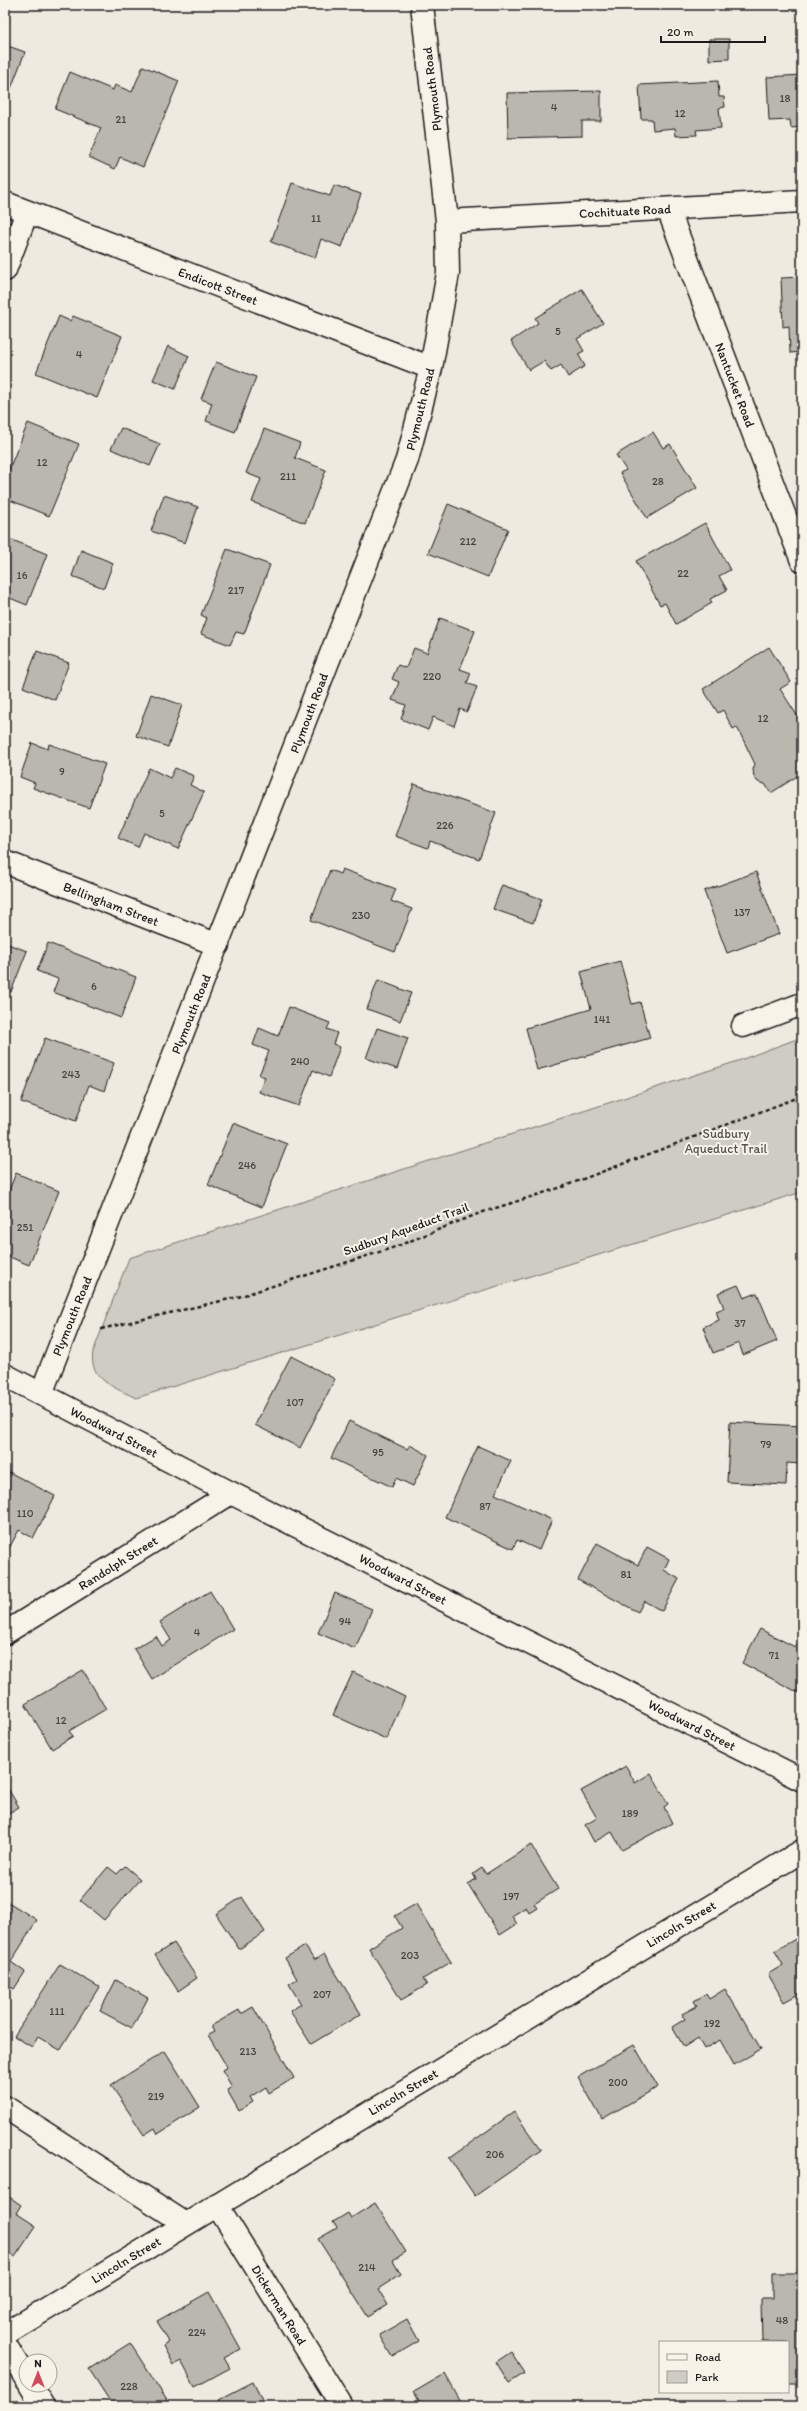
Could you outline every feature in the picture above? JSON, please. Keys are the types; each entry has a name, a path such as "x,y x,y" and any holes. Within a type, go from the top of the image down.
{"street":[{"name":"Plymouth Road","path":"41,1394 408,460 430,368 448,272 447,221 422,5"},
{"name":"Cochituate Road","path":"447,221 802,201"},
{"name":"Endicott Street","path":"5,203 430,368"},
{"name":"Nantucket Road","path":"668,208 802,561"},
{"path":"5,270 27,212"},
{"name":"Bellingham Street","path":"5,862 218,945"},
{"path":"743,1026 802,1004"},
{"name":"Woodward Street","path":"5,1375 231,1493 802,1780"},
{"name":"Randolph Street","path":"5,1633 231,1493"},
{"name":"Lincoln Street","path":"5,2334 802,1851"},
{"path":"5,2107 186,2224"},
{"name":"Dickerman Road","path":"217,2205 342,2406"},
{"path":"5,2344 18,2366"},
{"path":"35,2393 43,2406"}],"path":[{"name":"Sudbury Aqueduct Trail","path":"101,1329 238,1297 395,1247 480,1213 562,1187 802,1096"}],"green space":[{"name":"Sudbury Aqueduct Trail","path":"802,1037 802,1192 136,1398 105,1382 95,1370 93,1352 129,1258 735,1062"}],"building":[{"path":"709,39 729,39 729,59 709,60"},
{"path":"5,45 25,52 5,104"},
{"path":"143,66 179,81 143,167 120,157 115,169 89,157 101,128 55,109 70,72 113,90 115,85 132,92"},
{"path":"802,75 802,127 791,128 790,120 769,121 767,77"},
{"path":"718,81 719,97 724,97 725,107 719,108 721,128 696,130 697,135 676,136 675,128 653,130 652,119 641,119 639,85"},
{"path":"601,91 601,121 582,121 582,136 508,138 507,93"},
{"path":"292,183 330,196 334,185 361,194 342,247 321,239 315,258 271,242"},
{"path":"802,277 802,352 790,353 789,326 783,327 781,278"},
{"path":"582,289 603,323 577,339 584,351 578,354 585,366 568,377 561,365 551,371 544,361 529,370 511,341 538,323 535,318"},
{"path":"59,316 70,321 73,316 122,336 97,398 36,373"},
{"path":"168,346 189,356 175,389 153,380"},
{"path":"216,362 256,377 235,432 206,421 212,403 201,399"},
{"path":"28,423 79,444 49,516 5,498 5,479"},
{"path":"121,428 160,444 150,466 111,449"},
{"path":"264,429 300,443 295,458 326,470 305,523 252,502 261,479 246,473"},
{"path":"653,432 663,448 670,444 697,488 647,518 620,473 626,470 616,455"},
{"path":"164,495 198,507 185,543 151,531"},
{"path":"448,504 508,529 488,577 428,553"},
{"path":"705,523 730,570 719,576 727,590 710,599 712,603 676,624 665,603 660,605 636,561"},
{"path":"5,537 47,554 27,605 5,596"},
{"path":"227,549 270,565 244,634 236,632 230,645 201,634 207,618 201,615"},
{"path":"81,550 113,563 104,588 72,576"},
{"path":"440,618 475,631 460,669 471,673 467,683 477,687 467,712 460,709 454,726 433,717 428,730 401,719 406,705 392,700 399,682 392,679 398,665 406,668 414,648 427,653"},
{"path":"769,647 791,682 780,689 802,723 802,773 771,793 765,784 758,782 754,777 753,769 755,764 737,727 733,729 723,710 718,713 703,689"},
{"path":"37,651 69,663 55,700 23,687"},
{"path":"151,694 182,705 168,747 136,736"},
{"path":"32,743 48,749 49,744 105,764 89,808 33,788 35,783 20,777"},
{"path":"149,768 170,778 175,768 194,776 190,785 204,792 178,849 144,833 138,847 118,838"},
{"path":"414,784 496,813 479,859 430,841 428,848 395,836"},
{"path":"342,869 396,889 391,901 412,909 395,952 311,920 330,870 340,874"},
{"path":"756,872 779,934 727,953 704,891"},
{"path":"502,885 542,899 533,923 493,909"},
{"path":"5,943 27,951 11,992 5,990"},
{"path":"48,943 136,977 121,1018 53,992 58,979 37,971"},
{"path":"620,961 632,1004 640,1002 650,1038 537,1070 526,1028 591,1009 581,972"},
{"path":"378,980 411,993 400,1021 367,1009"},
{"path":"289,1007 330,1023 327,1029 337,1033 333,1044 340,1047 329,1077 313,1070 299,1106 259,1092 265,1077 259,1075 269,1051 253,1045 259,1028 278,1036"},
{"path":"377,1028 408,1038 397,1069 366,1058"},
{"path":"45,1038 114,1063 104,1091 89,1085 76,1121 21,1102"},
{"path":"233,1123 287,1144 262,1207 208,1185"},
{"path":"16,1173 59,1191 29,1265 5,1255 5,1200"},
{"path":"738,1285 744,1298 757,1293 777,1341 743,1355 739,1343 713,1353 703,1327 719,1320 716,1311 724,1308 718,1293"},
{"path":"291,1356 335,1379 300,1448 255,1425"},
{"path":"349,1421 407,1449 410,1445 428,1455 413,1486 396,1478 392,1487 331,1458"},
{"path":"730,1422 802,1426 802,1464 787,1463 786,1485 727,1482"},
{"path":"478,1446 511,1461 495,1494 552,1520 539,1550 517,1540 513,1549 445,1517"},
{"path":"5,1470 55,1496 33,1538 19,1530 8,1550 5,1548"},
{"path":"597,1543 638,1565 647,1547 669,1559 664,1570 679,1579 662,1611 644,1601 638,1612 578,1580"},
{"path":"210,1591 233,1629 152,1679 134,1649 156,1636 162,1646 171,1640 160,1622"},
{"path":"335,1593 372,1609 355,1649 318,1633"},
{"path":"760,1629 795,1647 799,1641 802,1642 802,1688 799,1693 742,1663"},
{"path":"83,1670 106,1709 69,1731 73,1736 52,1749 25,1704"},
{"path":"353,1672 405,1697 386,1739 333,1715"},
{"path":"626,1766 635,1783 651,1773 668,1804 664,1807 672,1823 622,1850 612,1832 594,1842 585,1825 597,1818 581,1791"},
{"path":"5,1784 19,1807 5,1815"},
{"path":"531,1845 558,1889 534,1904 537,1908 529,1913 526,1907 512,1916 517,1924 500,1935 468,1884 476,1879 473,1874 482,1868 486,1874"},
{"path":"125,1866 140,1879 104,1920 80,1900 108,1867 117,1874"},
{"path":"242,1897 265,1932 239,1949 216,1914"},
{"path":"5,1900 37,1920 11,1962 25,1972 14,1989 7,1985 5,1988"},
{"path":"416,1904 451,1962 423,1979 427,1985 401,2000 369,1948 402,1928 395,1916"},
{"path":"802,1935 802,1992 784,2002 768,1974 783,1965 775,1951"},
{"path":"174,1943 197,1978 178,1991 155,1955"},
{"path":"305,1946 314,1960 324,1954 361,2014 311,2044 290,2011 301,2004 289,1984 297,1979 285,1958"},
{"path":"60,1964 99,1987 60,2050 38,2037 32,2047 14,2036"},
{"path":"116,1980 148,1998 132,2028 100,2011"},
{"path":"725,1989 761,2049 734,2065 720,2040 704,2049 698,2038 684,2047 672,2027 685,2019 682,2014 697,2006 694,2001 706,1994 709,1999"},
{"path":"253,2007 294,2078 269,2093 266,2087 250,2097 253,2102 239,2111 227,2090 232,2087 222,2070 227,2067 208,2035 214,2032 211,2026 239,2010 241,2014"},
{"path":"634,2045 658,2087 602,2119 578,2077"},
{"path":"165,2051 200,2107 158,2134 155,2128 144,2135 111,2085"},
{"path":"514,2112 541,2150 475,2196 449,2158"},
{"path":"5,2194 21,2205 16,2213 36,2226 15,2257 5,2250"},
{"path":"375,2203 406,2252 393,2260 401,2274 378,2289 388,2305 368,2317 318,2239 337,2228 333,2222 348,2213 351,2218"},
{"path":"772,2273 802,2273 802,2370 800,2370 800,2384 789,2384 789,2341 762,2341 761,2299 772,2299"},
{"path":"209,2292 241,2349 224,2358 230,2368 195,2387 181,2361 173,2365 163,2346 169,2342 157,2321"},
{"path":"407,2319 419,2341 392,2357 379,2335"},
{"path":"130,2343 168,2402 162,2406 113,2406 89,2369"},
{"path":"511,2352 525,2373 509,2383 496,2362"},
{"path":"445,2374 463,2406 422,2406 414,2392"},
{"path":"253,2382 265,2406 221,2406 218,2400"}]}
